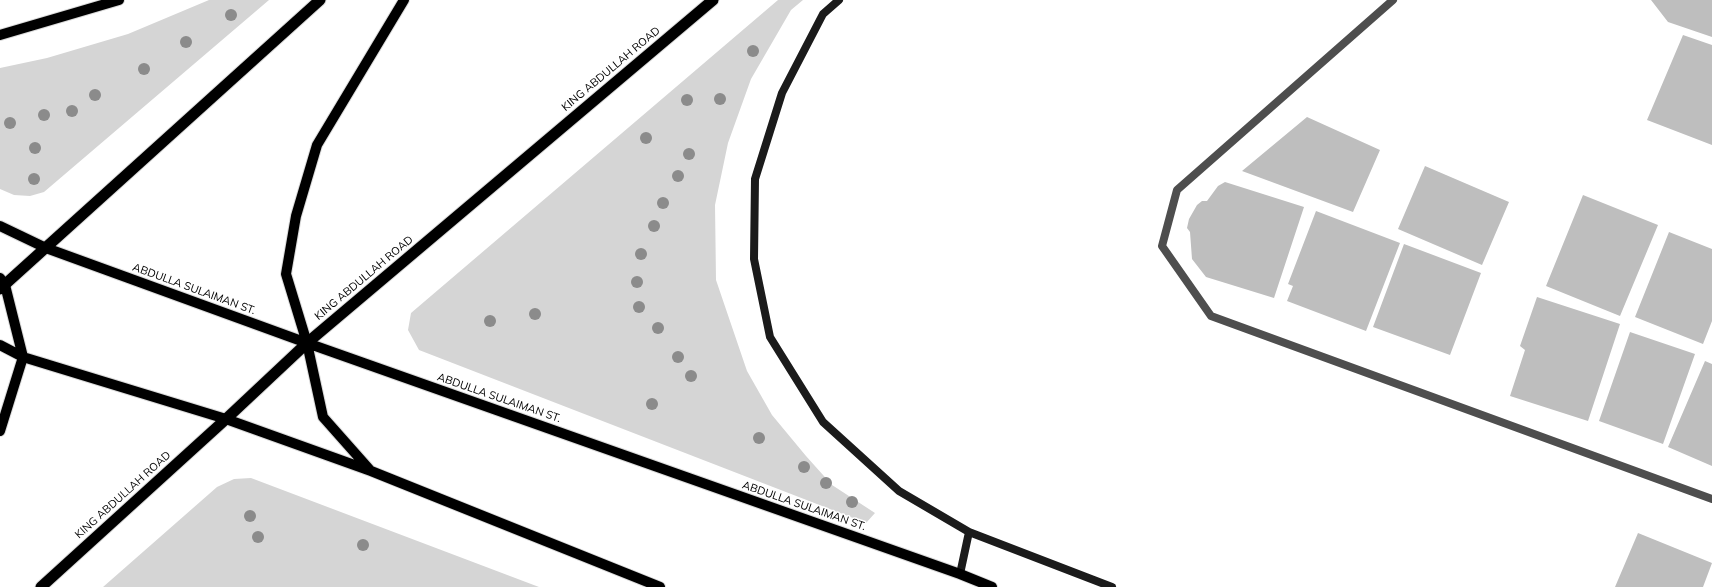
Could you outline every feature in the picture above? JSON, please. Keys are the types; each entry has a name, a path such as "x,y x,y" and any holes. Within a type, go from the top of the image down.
{"highway":[{"path":"2,284 46,248 320,0"},
{"name":"KING ABDULLAH ROAD","path":"41,587 226,419 307,343 713,0"}],"main road":[{"path":"0,35 119,0"},
{"path":"370,471 323,417 307,343 286,274 298,209 317,145 404,0"},
{"path":"839,0 823,14 782,93 755,179 754,259 770,337 823,422 899,491 969,532 1112,587"},
{"name":"ABDULLA SULAIMAN ST.","path":"0,226 46,248 307,343 960,574 992,587"},
{"path":"0,431 23,357 2,284"},
{"path":"0,345 23,357 226,419 370,471 660,587"},
{"path":"960,574 969,532"}],"street":[{"path":"1393,0 1177,190 1162,246 1211,316 1712,499"}],"shaded area":[{"path":"209,0 269,0 44,192 30,196 14,195 0,189 0,68 47,58 128,34"},
{"path":"778,0 803,0 791,10 751,79 728,143 715,205 716,280 747,371 772,415 832,485 875,513 866,523 419,350 408,330 411,313"},
{"path":"251,478 539,587 103,587 217,487 234,479"}],"building":[{"path":"1651,0 1712,0 1712,37 1668,22"},
{"path":"1683,35 1712,45 1712,145 1647,120"},
{"path":"1307,117 1380,150 1353,212 1242,171"},
{"path":"1425,166 1509,202 1482,265 1398,229"},
{"path":"1225,182 1304,207 1274,298 1206,277 1192,259 1190,232 1187,228 1189,219 1197,205 1202,201 1207,201 1218,186"},
{"path":"1583,195 1658,225 1620,316 1546,286"},
{"path":"1316,211 1400,243 1366,331 1287,301 1293,286 1288,284"},
{"path":"1669,232 1712,249 1712,321 1703,344 1635,317"},
{"path":"1404,244 1481,273 1450,355 1373,327"},
{"path":"1537,297 1620,324 1588,421 1510,396 1525,350 1520,346"},
{"path":"1630,332 1695,354 1663,444 1599,421"},
{"path":"1705,361 1712,364 1712,466 1668,447"},
{"path":"1638,533 1712,563 1703,587 1615,587"}]}
